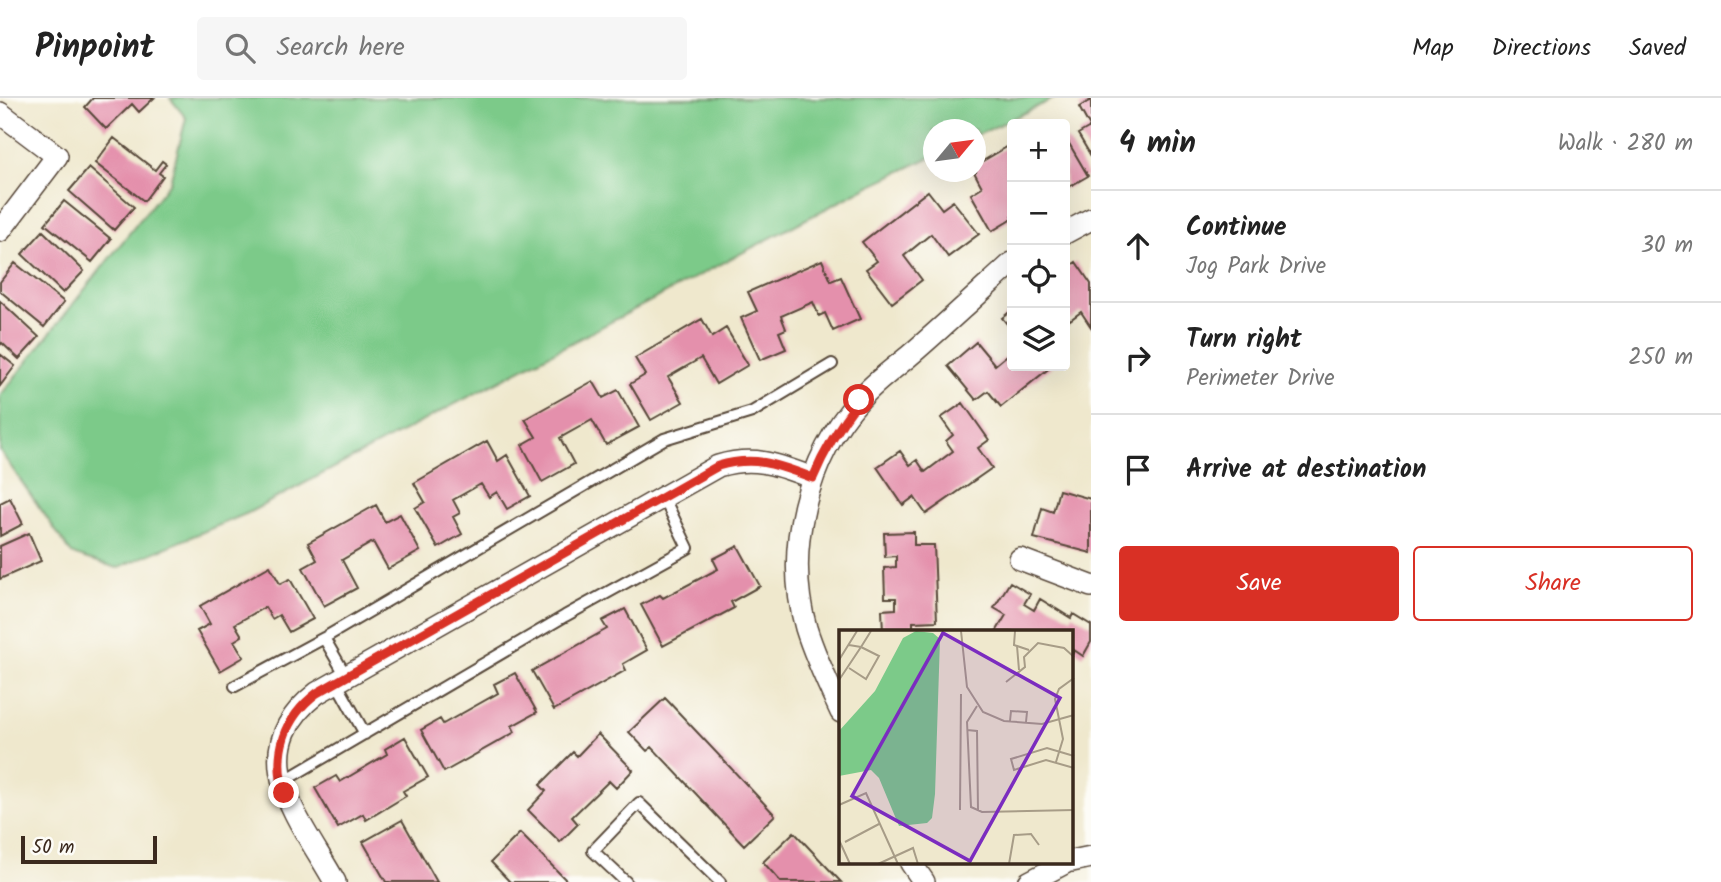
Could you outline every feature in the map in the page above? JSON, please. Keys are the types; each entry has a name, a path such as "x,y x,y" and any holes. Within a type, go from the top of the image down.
{"street":[{"path":"0,113 57,156 0,231"},
{"path":"1070,230 1091,219"},
{"path":"836,687 816,657 800,594 800,528 813,478 839,426 859,400 882,376 1007,267"},
{"path":"335,882 290,804 281,782 280,751 289,724 306,701 718,466 746,460 775,464 813,478"},
{"path":"1020,559 1091,586"},
{"path":"912,864 924,882"},
{"path":"1029,882 1063,864"}],"lane":[{"path":"235,686 324,638 664,439 752,412 832,364"},
{"path":"281,782 565,616 688,548 663,496"},
{"path":"324,638 365,734"},
{"path":"626,882 593,851 639,803 720,882"}],"green space":[{"path":"170,98 1055,98 986,131 986,119 923,119 923,161 869,186 248,513 117,568 72,554 0,451 0,396 170,182 186,118"}],"building":[{"path":"93,98 154,98 139,112 132,104 106,129 85,107"},
{"path":"1091,100 1091,156 1078,134 1090,127 1079,107"},
{"path":"114,138 155,170 162,161 166,164 159,173 163,176 144,201 95,163"},
{"path":"1070,145 1088,176 1070,186"},
{"path":"1007,147 1007,222 992,231 971,194 982,187 979,182 986,182 986,159"},
{"path":"89,168 134,207 114,230 69,191"},
{"path":"928,191 942,209 953,201 979,234 948,257 931,234 904,256 922,280 892,303 866,269 877,261 862,242"},
{"path":"64,201 111,239 92,262 45,224"},
{"path":"43,231 84,271 63,293 22,254"},
{"path":"822,260 831,281 841,277 860,319 833,331 825,313 819,316 813,302 781,316 786,329 779,332 786,349 760,360 741,318 757,311 748,292"},
{"path":"1076,262 1091,284 1091,327 1081,312 1070,320 1070,266"},
{"path":"15,263 64,302 44,327 0,291 0,282"},
{"path":"0,301 39,337 19,359 2,343 0,345"},
{"path":"702,319 712,337 726,328 748,365 716,384 701,358 668,377 683,402 651,420 630,384 645,375 635,358"},
{"path":"976,342 995,365 1007,355 1007,371 1046,371 1001,407 988,391 976,400 948,366"},
{"path":"0,354 15,366 0,386"},
{"path":"593,381 603,398 618,390 639,427 606,445 592,420 560,438 574,464 542,482 522,445 536,437 525,419"},
{"path":"963,403 989,440 978,448 992,468 926,514 914,497 903,505 877,467 900,451 910,465 917,460 925,472 953,451 946,441 953,435 941,418"},
{"path":"487,441 498,461 507,455 530,496 507,509 497,492 489,497 481,484 453,500 460,513 453,517 462,534 438,548 415,508 425,502 414,483"},
{"path":"1059,490 1091,499 1091,553 1034,538 1042,508 1053,512"},
{"path":"10,498 23,524 0,536 0,503"},
{"path":"376,505 385,522 400,514 420,551 388,569 373,542 342,560 357,588 324,606 303,568 317,560 308,543"},
{"path":"914,532 914,545 934,545 937,621 913,622 913,630 883,630 882,610 896,609 896,598 885,598 884,568 896,567 896,556 885,557 884,533"},
{"path":"29,533 41,561 0,579 0,546"},
{"path":"738,546 760,586 731,602 734,608 663,646 641,605 660,595 663,598 718,569 713,559"},
{"path":"270,566 280,584 290,579 313,619 289,632 279,615 272,619 265,607 235,624 242,636 234,641 244,657 220,671 197,631 210,624 200,606"},
{"path":"1010,582 1030,594 1024,604 1034,610 1040,599 1071,618 1073,614 1091,625 1091,642 1083,656 1074,650 1074,630 997,630 1006,615 994,608"},
{"path":"625,609 647,650 623,664 626,670 554,710 532,671 607,629 602,621"},
{"path":"515,673 537,712 512,726 515,732 444,772 421,730 440,719 443,724 498,693 494,684"},
{"path":"665,698 775,815 744,845 652,747 647,751 629,732"},
{"path":"598,734 633,770 616,788 609,781 572,817 578,824 560,842 528,810 546,791 540,785 573,752 577,756"},
{"path":"405,737 428,777 403,791 406,796 366,820 363,814 338,828 315,788 336,776 340,782 387,754 385,749"},
{"path":"402,820 437,882 386,882 363,842"},
{"path":"794,832 841,882 781,882 763,862"},
{"path":"520,833 568,882 510,882 491,862"}],"route":[{"path":"284,793 279,765 283,737 296,712 317,693 718,466 746,460 761,461 813,478 839,426 859,400"}]}
